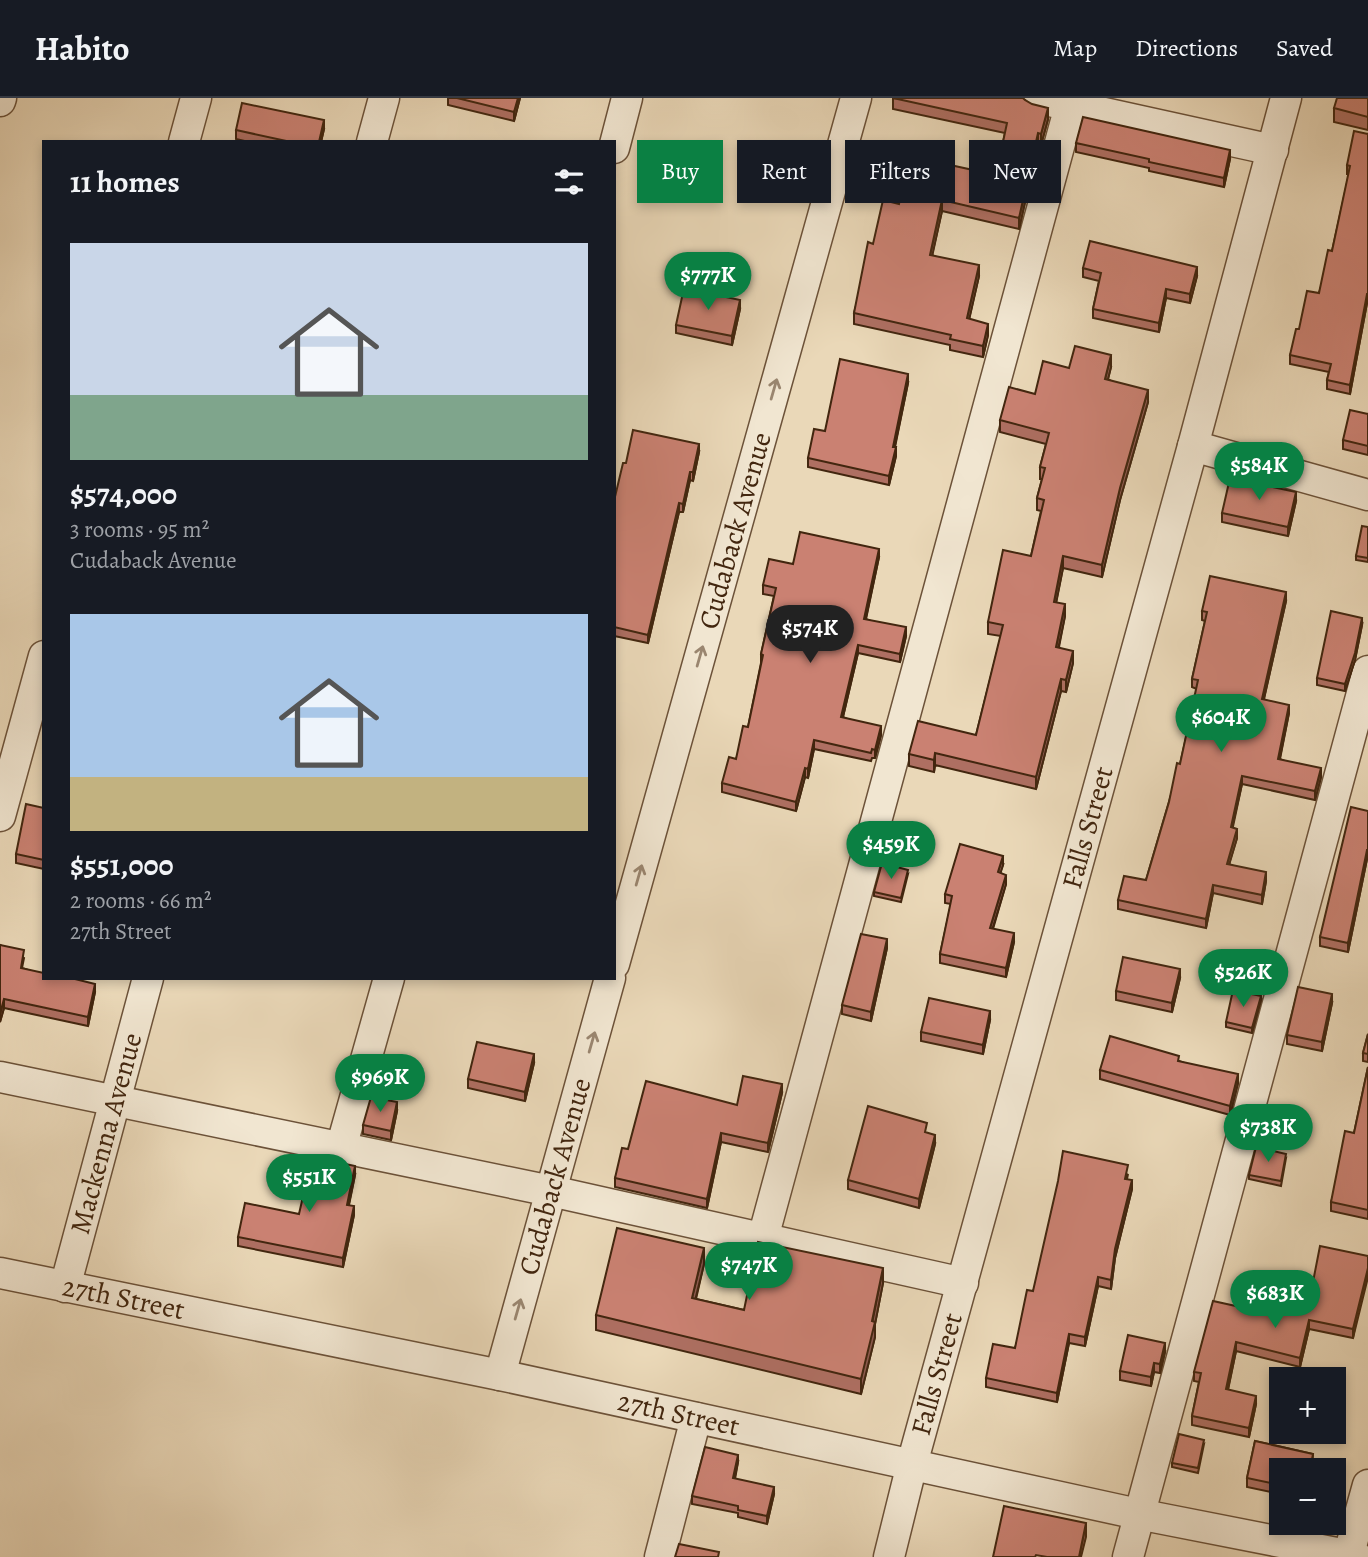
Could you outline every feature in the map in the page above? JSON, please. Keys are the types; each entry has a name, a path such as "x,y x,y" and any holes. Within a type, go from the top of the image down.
{"street":[{"path":"185,140 196,98"},
{"path":"373,140 384,98"},
{"path":"616,140 627,98"},
{"name":"Cudaback Avenue","path":"616,957 856,98"},
{"path":"1036,98 1273,150"},
{"name":"Falls Street","path":"889,1557 912,1464 1193,446 1286,98"},
{"path":"763,1238 1070,106"},
{"path":"1193,446 1368,495"},
{"path":"0,816 42,663"},
{"path":"1128,1557 1368,671"},
{"name":"Mackenna Avenue","path":"65,1287 147,980"},
{"path":"341,1148 387,980"},
{"name":"Cudaback Avenue","path":"500,1374 609,980"},
{"path":"0,1077 551,1191 963,1283"},
{"name":"27th Street","path":"0,1273 500,1374 1138,1514 1351,1556"},
{"path":"660,1557 696,1418"},
{"path":"1351,1556 1368,1485"}],"building":[{"path":"457,98 518,98 514,112"},
{"path":"893,98 1023,98 1032,104 1048,108 1041,134 1038,133 1036,140 1003,140 1007,123"},
{"path":"1337,98 1368,98 1368,117 1334,108"},
{"path":"242,103 324,120 319,140 282,140 236,130"},
{"path":"1083,117 1230,150 1224,178 1076,143"},
{"path":"1354,131 1368,134 1368,294 1350,385 1327,380 1331,364 1290,355 1307,291 1319,293 1328,250 1332,251 1350,166 1347,165"},
{"path":"955,166 969,169 969,203 1022,203 1019,218 955,203"},
{"path":"882,203 941,203 930,255 979,265 967,318 988,324 983,346 950,339 951,335 854,313 868,242 873,244"},
{"path":"1090,241 1197,267 1190,294 1166,289 1159,323 1093,309 1101,273 1083,268"},
{"path":"684,288 740,300 732,336 676,325"},
{"path":"1075,346 1111,355 1105,379 1148,390 1120,488 1102,565 1063,556 1054,602 1065,604 1056,647 1073,651 1066,680 1061,679 1036,777 935,753 934,760 909,754 918,721 976,735 1003,625 988,622 1003,550 1031,556 1044,500 1037,498 1045,468 1040,467 1049,433 1000,420 1009,387 1035,394 1043,361 1069,368"},
{"path":"840,359 908,374 889,476 808,458 814,429 825,431"},
{"path":"1350,410 1368,414 1368,446 1343,440"},
{"path":"633,430 699,444 683,504 679,503 648,635 616,627 616,493 623,463 626,463"},
{"path":"1230,478 1296,492 1288,527 1222,513"},
{"path":"1362,526 1368,527 1368,558 1356,556"},
{"path":"800,532 879,549 864,619 906,627 900,654 858,645 841,717 881,726 875,750 872,749 871,753 814,740 808,769 805,768 796,802 722,783 729,757 736,759 743,726 748,727 776,588 763,585 769,559 793,564"},
{"path":"1210,576 1286,592 1262,699 1289,705 1278,759 1321,768 1315,791 1242,776 1231,827 1237,829 1227,864 1266,872 1262,895 1213,885 1206,919 1118,900 1124,876 1146,880 1169,802 1177,763 1180,764 1198,680 1192,679 1207,612 1202,611"},
{"path":"1331,611 1362,618 1345,684 1317,678"},
{"path":"26,804 42,808 42,860 16,854"},
{"path":"1351,807 1368,811 1368,850 1348,943 1320,937"},
{"path":"960,844 1003,856 998,872 1006,875 990,928 1014,933 1006,968 940,954 952,896 945,894"},
{"path":"882,863 908,870 901,898 874,892"},
{"path":"861,934 887,939 871,1012 842,1005"},
{"path":"0,945 24,950 21,968 42,973 42,980 79,980 95,984 88,1017 4,999 0,1014"},
{"path":"1123,957 1180,969 1172,1003 1116,991"},
{"path":"1298,987 1332,994 1322,1042 1287,1035"},
{"path":"1233,990 1261,996 1252,1028 1226,1022"},
{"path":"929,998 990,1011 983,1045 921,1032"},
{"path":"1368,1034 1368,1054 1363,1053"},
{"path":"1110,1036 1179,1056 1178,1061 1238,1074 1230,1106 1100,1070"},
{"path":"477,1042 534,1054 525,1092 468,1079"},
{"path":"1368,1067 1368,1210 1331,1202 1345,1131 1354,1133"},
{"path":"743,1076 782,1084 768,1143 721,1133 707,1199 615,1178 622,1148 628,1149 646,1081 737,1105"},
{"path":"371,1097 397,1102 391,1131 363,1125"},
{"path":"868,1106 927,1123 925,1132 935,1135 919,1199 848,1180"},
{"path":"1256,1147 1286,1154 1281,1181 1249,1175"},
{"path":"1063,1151 1128,1165 1125,1179 1132,1180 1115,1249 1111,1280 1098,1277 1085,1337 1069,1334 1057,1393 986,1378 993,1344 1015,1348 1027,1290 1033,1291"},
{"path":"312,1157 355,1166 347,1205 354,1206 343,1258 238,1237 245,1203 299,1214"},
{"path":"617,1228 704,1248 692,1298 744,1310 758,1242 883,1268 872,1321 875,1322 861,1379 596,1315"},
{"path":"1320,1246 1368,1256 1368,1268 1353,1329 1309,1320 1300,1358 1236,1342 1226,1389 1256,1396 1249,1428 1192,1416 1201,1373 1194,1372 1213,1301 1277,1315 1284,1281 1312,1287"},
{"path":"1128,1335 1165,1343 1160,1364 1154,1363 1151,1377 1120,1371"},
{"path":"1179,1434 1204,1440 1198,1468 1172,1463"},
{"path":"1255,1441 1313,1454 1312,1458 1269,1458 1269,1483 1247,1478"},
{"path":"705,1447 738,1455 733,1478 774,1487 767,1516 738,1510 738,1506 692,1496"},
{"path":"1004,1506 1086,1523 1079,1557 993,1557"},
{"path":"679,1544 719,1552 718,1557 675,1557"}]}
